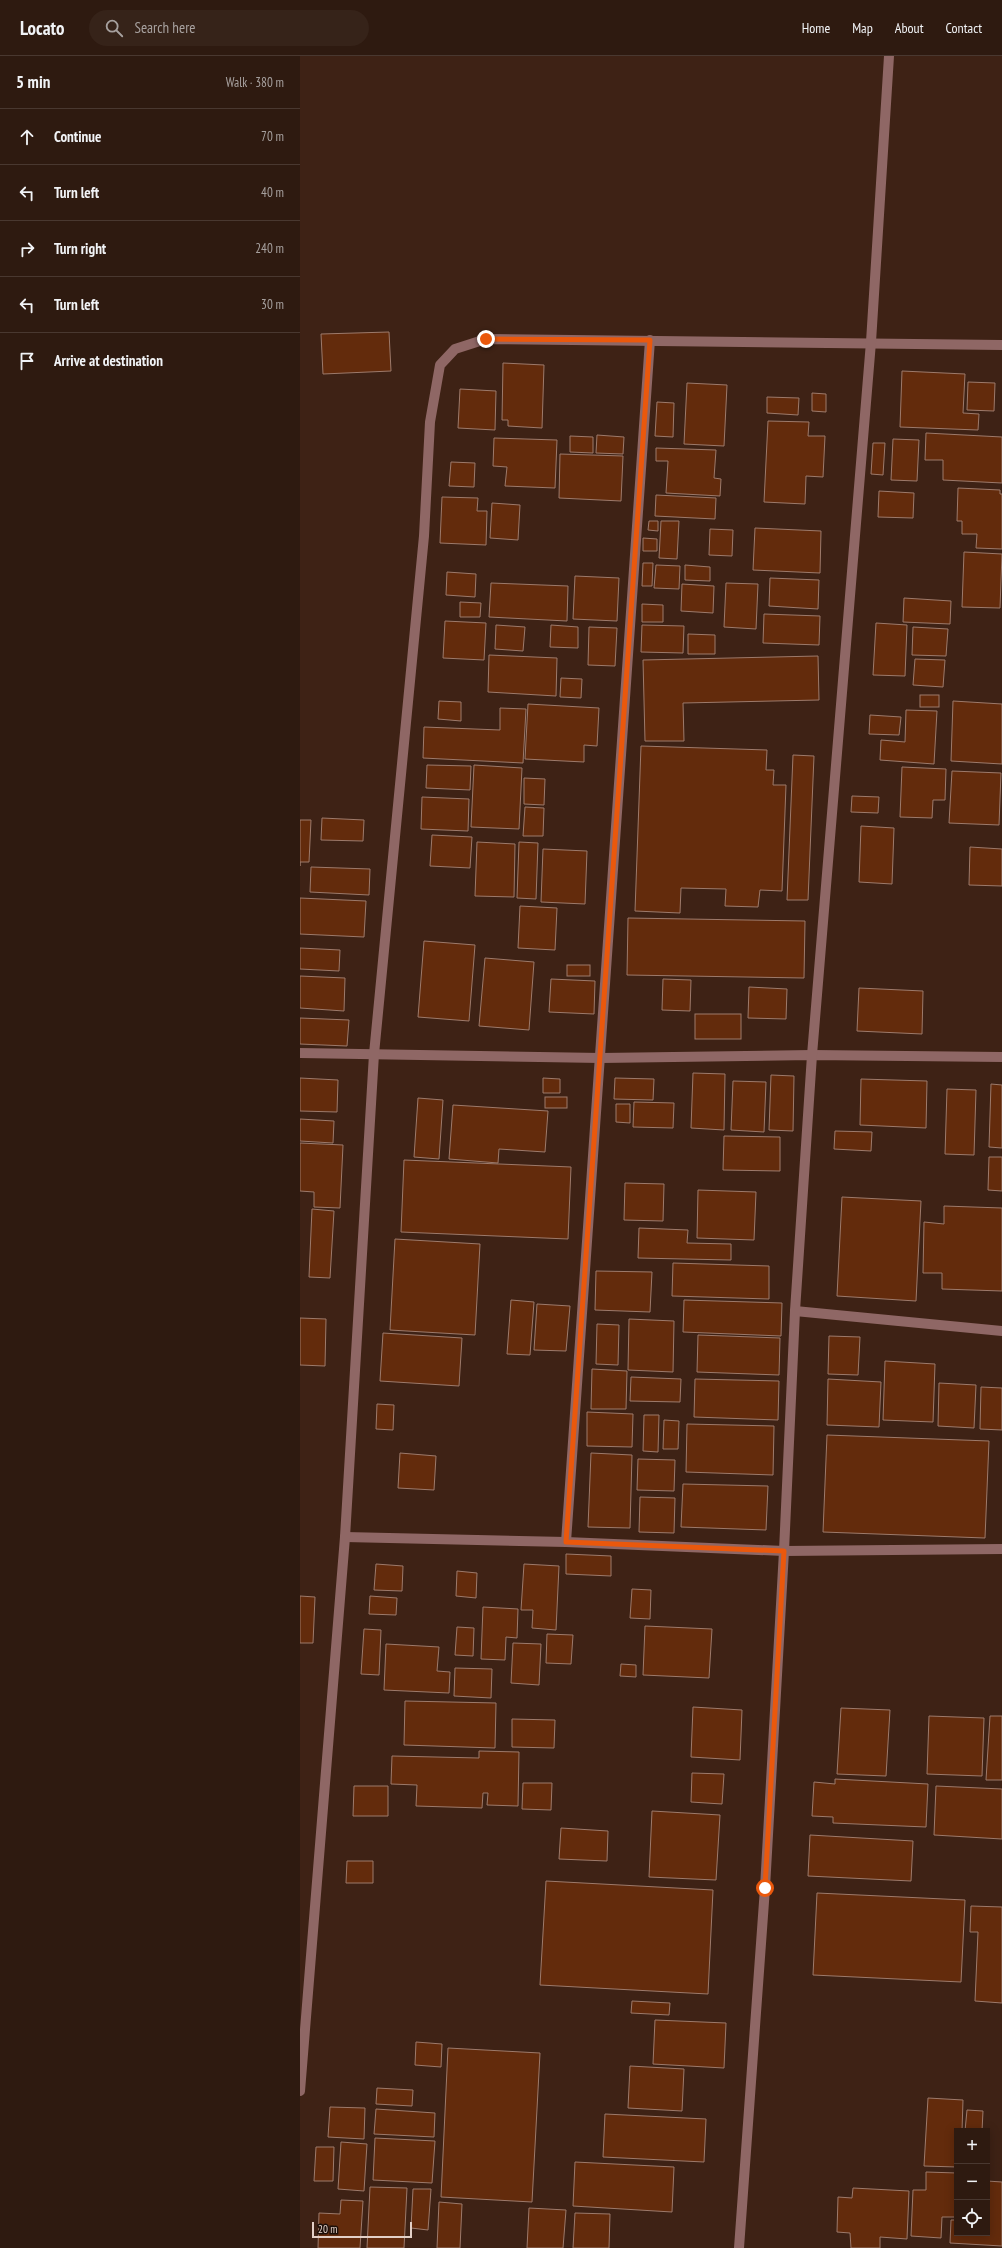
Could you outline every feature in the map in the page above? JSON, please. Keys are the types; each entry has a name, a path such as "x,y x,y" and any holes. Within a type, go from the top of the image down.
{"street":[{"path":"739,2248 765,1888 784,1551 795,1311 812,1055 871,342 889,56"},
{"path":"300,2091 345,1537 374,1054 424,536 430,422 440,366 455,349 486,339 871,342 1002,345"},
{"path":"566,1542 650,340"},
{"path":"300,1053 601,1058 812,1055 1002,1057"},
{"path":"795,1311 1002,1330"},
{"path":"345,1537 566,1542 784,1551 1002,1549"}],"building":[{"path":"389,332 391,371 323,374 321,334"},
{"path":"503,363 544,365 542,428 508,426 508,420 502,420"},
{"path":"902,371 965,374 963,413 979,414 978,430 900,427"},
{"path":"968,382 995,383 994,411 967,410"},
{"path":"687,383 727,385 724,446 684,444"},
{"path":"460,389 496,391 495,430 458,428"},
{"path":"812,393 826,394 826,412 812,411"},
{"path":"767,397 799,398 798,415 767,413"},
{"path":"657,402 674,403 673,437 655,436"},
{"path":"768,421 809,422 808,436 825,436 823,477 806,476 805,504 764,502"},
{"path":"926,433 1002,437 1002,483 943,480 943,460 925,460"},
{"path":"597,435 624,437 623,454 596,453"},
{"path":"570,436 593,437 593,453 570,452"},
{"path":"494,438 557,440 555,488 505,486 507,467 493,466"},
{"path":"893,439 919,440 917,481 891,480"},
{"path":"873,443 885,443 883,475 871,474"},
{"path":"656,448 716,450 714,478 721,479 720,496 666,493 668,461 656,461"},
{"path":"560,454 623,456 621,501 559,498"},
{"path":"451,462 475,463 474,487 449,486"},
{"path":"958,488 1000,490 1000,494 1002,494 1002,549 976,548 977,534 962,534 962,521 957,521"},
{"path":"879,491 914,493 913,518 878,517"},
{"path":"656,495 716,498 715,519 655,516"},
{"path":"442,497 478,498 477,511 487,511 486,545 440,543"},
{"path":"492,503 520,505 518,540 490,538"},
{"path":"649,521 658,521 658,531 648,530"},
{"path":"661,521 679,521 677,559 659,558"},
{"path":"755,528 821,531 820,573 753,570"},
{"path":"710,529 733,530 732,556 709,555"},
{"path":"643,538 657,539 657,551 643,551"},
{"path":"964,552 1002,554 1000,608 962,607"},
{"path":"643,563 653,563 652,586 642,586"},
{"path":"656,565 680,566 679,589 654,588"},
{"path":"685,565 710,567 710,581 685,580"},
{"path":"447,572 476,574 475,597 446,595"},
{"path":"575,576 619,578 617,621 573,619"},
{"path":"770,578 819,580 818,609 769,606"},
{"path":"491,583 568,586 567,621 489,617"},
{"path":"726,583 758,584 756,629 724,627"},
{"path":"682,584 714,586 713,613 681,611"},
{"path":"904,598 951,601 950,624 903,622"},
{"path":"460,602 481,603 480,617 460,617"},
{"path":"642,604 663,605 663,622 642,622"},
{"path":"764,614 820,616 819,645 763,643"},
{"path":"445,621 486,623 484,660 443,658"},
{"path":"876,623 907,625 905,676 873,675"},
{"path":"496,625 525,627 523,651 495,649"},
{"path":"551,625 578,627 578,648 550,647"},
{"path":"642,625 684,626 683,653 641,652"},
{"path":"589,627 617,628 615,666 588,665"},
{"path":"913,627 948,629 946,656 912,655"},
{"path":"688,634 715,635 715,654 688,654"},
{"path":"489,655 557,658 556,696 488,692"},
{"path":"818,656 819,700 683,703 684,741 645,741 643,660"},
{"path":"915,659 945,660 943,687 913,685"},
{"path":"561,678 582,679 581,698 560,697"},
{"path":"920,695 939,695 939,707 920,707"},
{"path":"439,701 461,702 461,721 438,719"},
{"path":"953,701 1002,704 1002,764 951,761"},
{"path":"528,704 599,708 597,746 584,745 584,762 525,759"},
{"path":"500,708 526,709 523,763 423,758 424,727 500,730"},
{"path":"906,710 937,711 934,764 880,760 881,740 905,742"},
{"path":"870,715 901,717 899,735 869,734"},
{"path":"641,746 767,750 766,770 774,770 773,785 786,785 782,891 760,890 758,907 725,906 726,889 681,888 680,913 635,911"},
{"path":"793,755 814,756 808,900 787,900"},
{"path":"427,765 471,766 470,790 426,788"},
{"path":"474,765 522,768 519,829 471,827"},
{"path":"902,767 946,769 945,800 933,800 932,818 900,817"},
{"path":"952,771 1001,773 999,825 949,823"},
{"path":"524,778 545,779 544,805 524,804"},
{"path":"852,796 879,797 878,813 851,812"},
{"path":"422,797 469,799 468,831 421,829"},
{"path":"525,807 544,808 543,836 523,836"},
{"path":"322,818 364,820 363,841 321,840"},
{"path":"300,820 311,820 309,862 300,862"},
{"path":"861,826 894,828 892,884 859,882"},
{"path":"432,835 472,837 470,868 430,866"},
{"path":"477,842 515,844 514,897 475,896"},
{"path":"519,842 538,843 536,899 517,898"},
{"path":"970,847 1002,849 1002,886 969,885"},
{"path":"543,849 587,851 585,904 541,902"},
{"path":"311,867 370,869 369,895 310,892"},
{"path":"300,898 366,901 364,937 300,934"},
{"path":"520,906 557,908 555,950 518,948"},
{"path":"628,918 805,921 804,978 627,975"},
{"path":"424,941 475,945 469,1021 418,1017"},
{"path":"300,948 340,950 339,971 300,969"},
{"path":"485,958 534,962 529,1030 479,1026"},
{"path":"567,965 590,965 590,976 567,976"},
{"path":"300,976 345,978 344,1011 300,1008"},
{"path":"551,979 595,981 594,1014 549,1012"},
{"path":"663,979 691,980 690,1011 662,1010"},
{"path":"749,987 787,989 786,1019 748,1018"},
{"path":"859,988 923,991 922,1034 857,1031"},
{"path":"695,1014 741,1014 741,1039 695,1039"},
{"path":"300,1018 349,1020 347,1046 300,1044"},
{"path":"693,1073 725,1074 724,1130 691,1128"},
{"path":"771,1075 794,1076 793,1131 769,1130"},
{"path":"300,1078 338,1080 337,1112 300,1111"},
{"path":"543,1078 560,1079 560,1093 543,1093"},
{"path":"615,1078 654,1079 653,1100 614,1099"},
{"path":"861,1079 927,1081 926,1128 860,1125"},
{"path":"733,1081 766,1082 764,1132 731,1130"},
{"path":"991,1084 1002,1085 1002,1148 989,1147"},
{"path":"947,1089 976,1090 974,1155 945,1154"},
{"path":"545,1097 567,1097 567,1108 545,1108"},
{"path":"418,1098 443,1100 439,1159 414,1157"},
{"path":"634,1102 674,1103 673,1128 633,1127"},
{"path":"616,1104 630,1104 630,1123 616,1122"},
{"path":"453,1105 548,1111 545,1152 499,1149 498,1163 449,1159"},
{"path":"300,1119 334,1121 333,1143 300,1141"},
{"path":"835,1131 872,1132 871,1151 834,1149"},
{"path":"724,1136 780,1137 780,1171 723,1170"},
{"path":"300,1143 343,1145 340,1208 314,1207 314,1192 300,1191"},
{"path":"989,1157 1002,1157 1002,1191 988,1190"},
{"path":"404,1160 571,1167 568,1239 401,1232"},
{"path":"625,1183 664,1184 663,1221 624,1220"},
{"path":"698,1190 756,1192 754,1240 697,1238"},
{"path":"842,1197 921,1201 916,1301 837,1296"},
{"path":"944,1206 1002,1208 1002,1291 942,1289 942,1273 923,1273 924,1222 944,1224"},
{"path":"312,1209 334,1211 330,1278 309,1277"},
{"path":"639,1228 688,1230 687,1243 731,1244 731,1260 638,1258"},
{"path":"395,1239 480,1244 475,1335 390,1330"},
{"path":"673,1263 769,1266 769,1299 672,1296"},
{"path":"596,1271 652,1272 650,1312 595,1310"},
{"path":"511,1300 534,1302 530,1355 507,1354"},
{"path":"684,1300 782,1303 781,1336 683,1332"},
{"path":"537,1304 570,1306 566,1351 534,1350"},
{"path":"300,1318 326,1319 325,1366 300,1365"},
{"path":"629,1319 674,1321 673,1372 628,1370"},
{"path":"597,1324 619,1325 618,1365 596,1364"},
{"path":"383,1333 462,1338 459,1386 380,1381"},
{"path":"698,1335 780,1338 779,1375 697,1372"},
{"path":"829,1336 860,1337 858,1375 828,1374"},
{"path":"885,1361 935,1364 933,1422 883,1420"},
{"path":"592,1369 627,1371 626,1409 591,1409"},
{"path":"631,1377 681,1379 680,1402 630,1401"},
{"path":"695,1379 779,1381 778,1420 694,1417"},
{"path":"828,1379 881,1382 879,1427 827,1425"},
{"path":"939,1383 976,1385 974,1428 938,1426"},
{"path":"981,1387 1002,1388 1002,1430 980,1429"},
{"path":"377,1404 394,1405 393,1430 376,1429"},
{"path":"587,1412 633,1414 632,1447 587,1446"},
{"path":"644,1415 659,1415 658,1452 643,1451"},
{"path":"664,1420 679,1421 678,1449 663,1449"},
{"path":"687,1424 774,1426 773,1475 686,1472"},
{"path":"827,1435 989,1441 985,1538 823,1532"},
{"path":"400,1453 436,1456 434,1490 398,1488"},
{"path":"591,1453 632,1455 630,1528 588,1527"},
{"path":"638,1459 675,1460 674,1491 637,1490"},
{"path":"683,1484 768,1486 766,1530 681,1527"},
{"path":"640,1497 675,1498 674,1533 639,1532"},
{"path":"566,1554 611,1556 611,1576 566,1574"},
{"path":"376,1564 403,1566 402,1591 374,1590"},
{"path":"524,1564 559,1566 556,1630 532,1628 533,1610 521,1610"},
{"path":"457,1571 477,1573 476,1598 456,1596"},
{"path":"632,1589 651,1590 650,1619 630,1618"},
{"path":"300,1596 315,1597 313,1643 300,1643"},
{"path":"370,1596 397,1598 396,1615 369,1614"},
{"path":"483,1607 518,1609 517,1638 506,1637 505,1660 481,1659"},
{"path":"645,1626 712,1629 709,1678 643,1675"},
{"path":"457,1627 474,1628 473,1656 455,1655"},
{"path":"364,1629 381,1630 379,1675 361,1674"},
{"path":"547,1634 573,1635 571,1664 546,1663"},
{"path":"513,1643 541,1644 539,1685 511,1683"},
{"path":"386,1644 439,1647 437,1671 450,1672 449,1693 384,1690"},
{"path":"621,1664 636,1665 636,1677 620,1676"},
{"path":"455,1668 492,1669 491,1698 454,1696"},
{"path":"405,1701 496,1703 495,1748 404,1745"},
{"path":"693,1707 742,1710 740,1760 691,1757"},
{"path":"841,1708 890,1710 886,1776 837,1774"},
{"path":"929,1716 984,1718 982,1776 927,1774"},
{"path":"990,1716 1002,1716 1002,1780 986,1780"},
{"path":"512,1719 555,1720 554,1748 512,1747"},
{"path":"479,1751 519,1752 518,1806 487,1805 488,1793 483,1793 482,1808 416,1806 417,1785 391,1784 392,1756 479,1758"},
{"path":"692,1773 724,1774 722,1804 691,1802"},
{"path":"835,1779 928,1784 926,1827 833,1823 833,1817 812,1816 814,1782 835,1784"},
{"path":"523,1783 552,1783 551,1810 522,1809"},
{"path":"354,1786 388,1786 388,1816 353,1816"},
{"path":"936,1786 1002,1789 1002,1839 934,1835"},
{"path":"652,1811 720,1815 716,1880 649,1877"},
{"path":"561,1828 608,1831 607,1861 559,1859"},
{"path":"810,1835 913,1841 911,1881 808,1876"},
{"path":"347,1861 373,1861 373,1883 346,1883"},
{"path":"546,1881 713,1890 708,1994 540,1985"},
{"path":"817,1893 965,1900 961,1982 813,1975"},
{"path":"971,1906 1002,1907 1002,2003 975,2001 978,1932 970,1932"},
{"path":"632,2001 670,2003 669,2015 631,2013"},
{"path":"655,2020 726,2023 724,2068 653,2064"},
{"path":"416,2042 442,2044 441,2067 415,2065"},
{"path":"448,2048 540,2053 532,2202 441,2197"},
{"path":"630,2066 684,2069 682,2111 628,2108"},
{"path":"377,2088 413,2090 412,2106 376,2104"},
{"path":"928,2098 963,2100 962,2128 954,2128 954,2167 924,2166"},
{"path":"330,2107 365,2108 364,2139 328,2137"},
{"path":"376,2109 435,2113 434,2137 374,2134"},
{"path":"967,2110 983,2111 982,2128 965,2128"},
{"path":"605,2114 706,2119 704,2162 603,2157"},
{"path":"375,2138 435,2141 432,2183 373,2180"},
{"path":"341,2142 367,2144 364,2191 338,2189"},
{"path":"316,2147 334,2147 333,2181 314,2181"},
{"path":"575,2162 674,2167 672,2212 573,2206"},
{"path":"926,2172 954,2173 954,2217 942,2217 941,2238 911,2236 913,2190 926,2190"},
{"path":"990,2181 1002,2182 1002,2246 950,2243 951,2220 954,2220 954,2236 990,2236"},
{"path":"370,2187 407,2188 404,2248 367,2248"},
{"path":"853,2188 909,2191 907,2239 880,2237 880,2248 851,2248 850,2233 837,2232 838,2197 852,2198"},
{"path":"413,2189 431,2189 428,2230 411,2228"},
{"path":"341,2200 363,2201 360,2248 318,2248 319,2213 340,2214"},
{"path":"439,2202 462,2204 460,2248 437,2248"},
{"path":"529,2208 566,2210 563,2248 527,2248"},
{"path":"575,2213 610,2214 609,2248 573,2248"}],"route":[{"path":"486,339 650,340 566,1542 784,1551 765,1888"}]}
